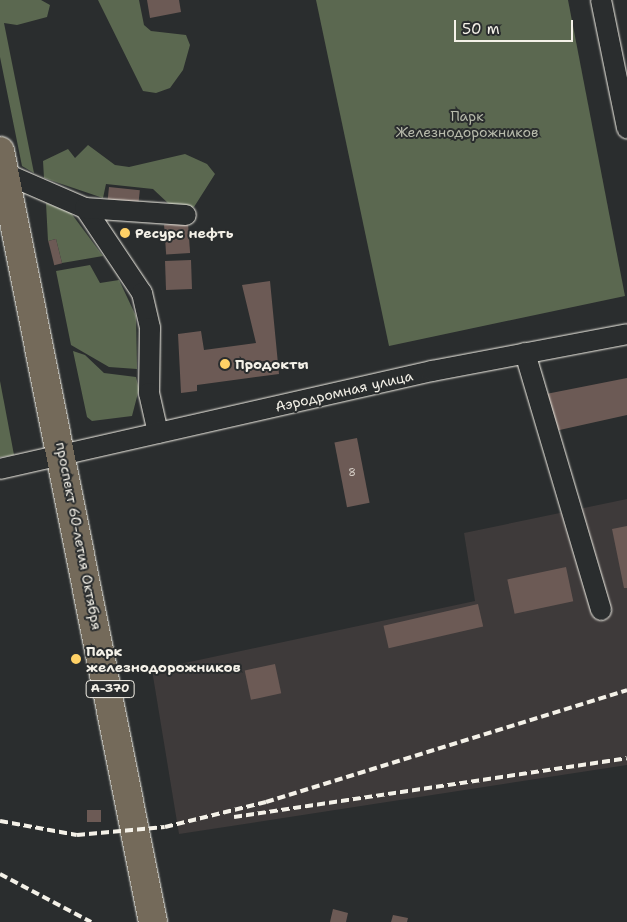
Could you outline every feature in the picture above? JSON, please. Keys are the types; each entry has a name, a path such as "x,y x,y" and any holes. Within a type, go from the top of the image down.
{"highway":[{"name":"проспект 60-летия Октября","path":"2,162 63,457 153,922"}],"street":[{"path":"601,0 620,58 627,128"},
{"path":"2,162 85,208 186,214"},
{"path":"85,208 142,293 150,328 148,386 158,434"},
{"name":"Аэродромная улица","path":"0,469 63,457 158,434 525,353 627,334"},
{"path":"525,353 601,610"}],"shaded area":[{"path":"627,499 627,765 179,834 152,670 475,601 464,533"}],"green space":[{"path":"0,0 41,0 50,5 47,17 17,25 4,23 34,173 22,166 0,57"},
{"path":"98,0 139,0 144,25 151,31 186,35 190,45 183,70 170,88 156,93 143,91"},
{"name":"Парк Железнодорожников","path":"316,0 568,0 625,296 389,346"},
{"path":"88,145 115,165 129,167 185,154 207,164 215,174 194,207 170,205 153,189 106,184 103,198 44,178 43,161 68,149 75,158"},
{"path":"46,203 71,213 103,256 62,263 56,239 48,241"},
{"path":"90,265 100,283 119,280 136,316 137,369 109,367 71,345 56,271"},
{"path":"73,351 85,355 104,373 136,377 139,389 132,416 92,421 87,417"},
{"path":"0,381 14,455 1,457 0,457"}],"building":[{"path":"147,0 179,0 181,12 150,18"},
{"path":"109,187 140,190 138,203 108,200"},
{"path":"188,223 190,253 166,255 164,225"},
{"path":"56,239 62,263 54,265 48,241"},
{"path":"191,260 192,289 166,290 165,261"},
{"path":"270,281 279,374 197,385 197,391 181,393 178,334 201,331 204,350 256,343 242,285"},
{"path":"627,378 627,415 555,431 546,394"},
{"path":"357,438 370,503 347,507 334,442"},
{"path":"627,526 627,588 624,588 612,529"},
{"path":"566,567 573,601 515,614 507,579"},
{"path":"478,604 483,626 389,648 383,626"},
{"path":"275,664 281,693 251,700 245,670"},
{"path":"87,810 101,810 101,822 87,822"},
{"path":"333,909 348,913 346,922 330,922"},
{"path":"393,915 408,918 407,922 391,922"}],"railway":[{"path":"0,821 77,835 165,827 266,802 627,690"},
{"path":"234,817 627,758"},
{"path":"0,874 91,922"}],"place":[{"name":"Ресурс нефть","path":"125,233"},
{"name":"Продокты","path":"225,364"},
{"name":"Парк железнодорожников","path":"76,659"}]}
